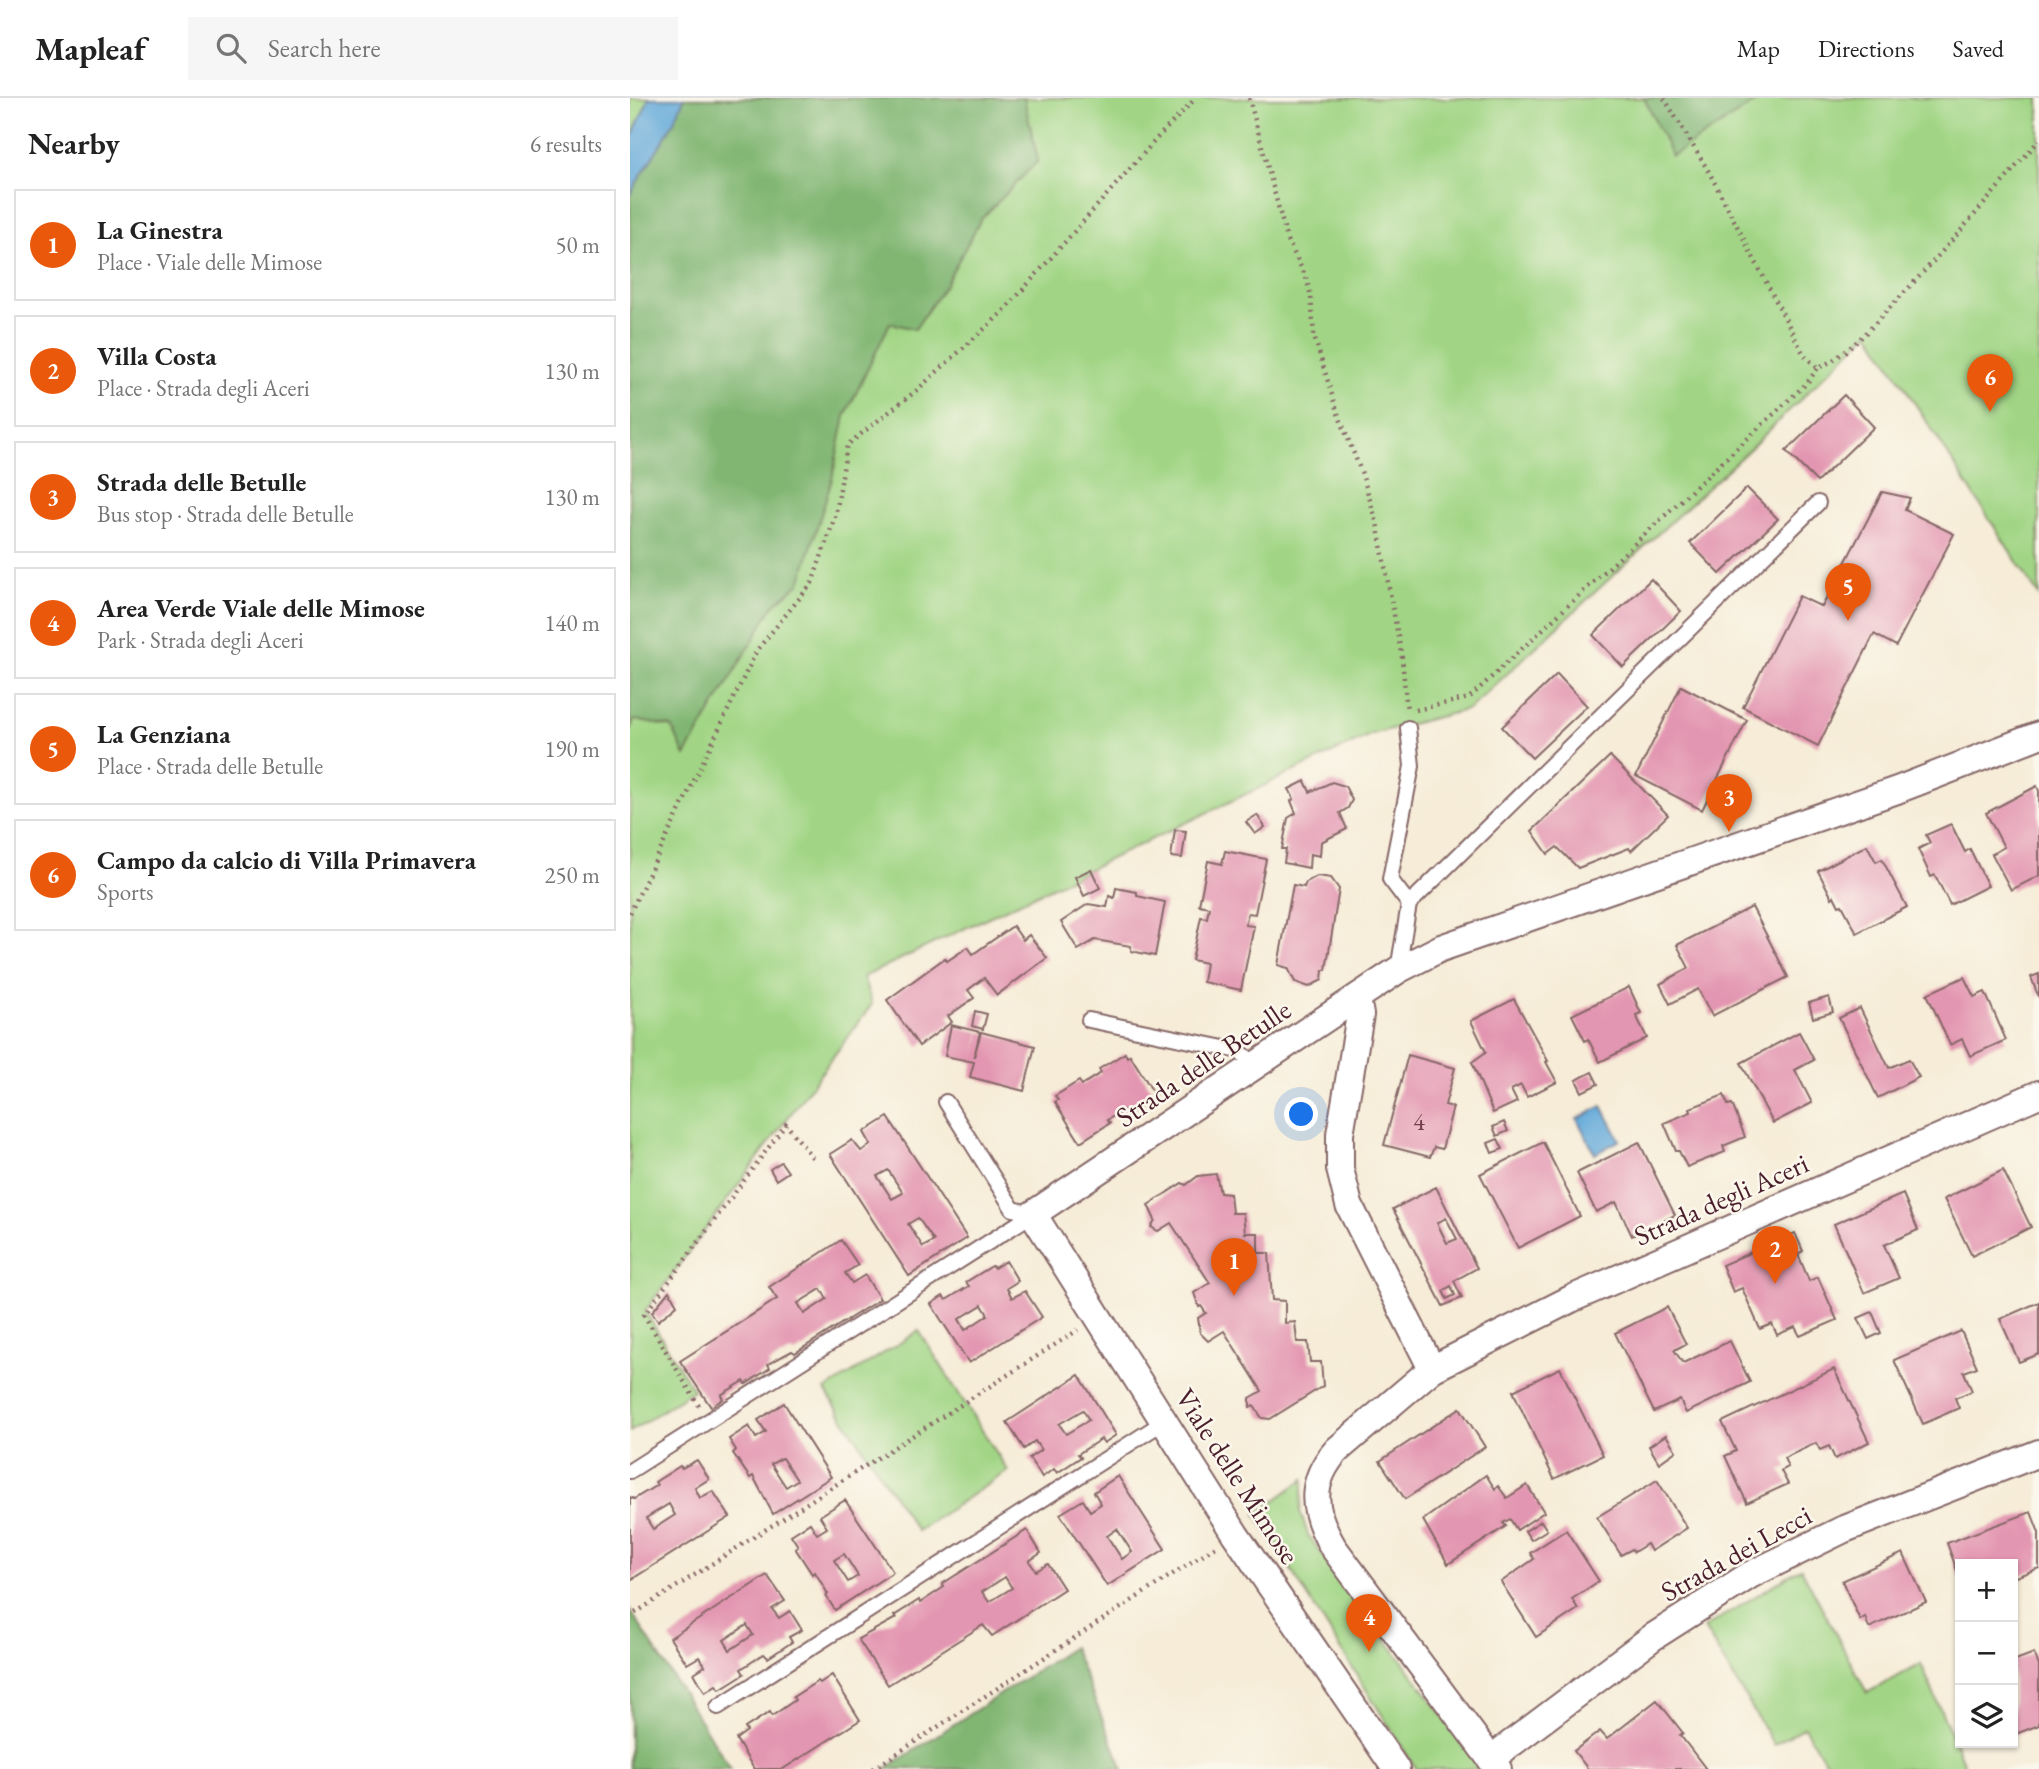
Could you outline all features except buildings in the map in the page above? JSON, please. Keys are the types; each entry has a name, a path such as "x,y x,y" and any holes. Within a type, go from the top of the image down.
{"street":[{"name":"Strada delle Betulle","path":"1033,1214 1398,970 1441,948 1897,790 2039,735"},
{"path":"1357,998 1360,1015 1340,1134 1340,1169 1349,1205 1432,1369"},
{"name":"Strada degli Aceri","path":"1495,1764 1333,1546 1322,1527 1317,1506 1317,1484 1324,1464 1432,1369 1571,1299 2039,1094"},
{"name":"Viale delle Mimose","path":"1033,1214 1235,1534 1396,1769"},
{"name":"Strada dei Lecci","path":"1495,1764 1653,1637 1750,1575 1842,1530 2039,1453"}],"lane":[{"path":"1398,970 1409,904 1818,503"},
{"path":"1408,728 1412,766 1390,879 1409,904"},
{"path":"1089,1020 1239,1051 1256,1065"},
{"path":"946,1102 1013,1209 1033,1214"},
{"path":"630,1471 1033,1214"},
{"path":"718,1707 1165,1421"}],"path":[{"path":"630,913 757,650 812,583 836,514 847,445 917,390 1003,312 1196,98"},
{"path":"1249,98 1287,239 1308,287 1314,336 1337,411 1362,474 1377,523 1402,658 1408,728"},
{"path":"1664,98 1709,172 1804,355 1818,368"},
{"path":"1407,712 1469,698 1807,383 1818,368 1833,361 1875,324 1936,259 2039,140"},
{"path":"709,1421 644,1315 786,1124 815,1161"},
{"path":"635,1613 1099,1316"},
{"path":"873,1769 1235,1534"}],"green space":[{"path":"630,98 2039,98 2039,596 1869,332 1755,444 1469,709 1372,734 863,977 872,1004 645,1311 693,1390 630,1432"},
{"path":"684,98 1024,98 1038,161 981,219 945,285 915,329 890,323 845,416 832,479 800,583 773,606 685,756 672,727 634,720 630,730 630,195 673,123"},
{"path":"1644,98 1762,98 1672,156"},
{"path":"919,1331 1008,1471 917,1531 825,1390"},
{"path":"1304,1479 1300,1511 1308,1535 1483,1769 1416,1769 1256,1514"},
{"path":"1801,1568 1867,1693 1921,1664 1966,1769 1830,1769 1804,1727 1774,1745 1704,1628"},
{"path":"630,1610 731,1769 630,1769"},
{"path":"1073,1647 1123,1769 885,1769"}],"water":[{"path":"649,98 684,98 673,123 630,195 630,141"},
{"path":"1602,1106 1620,1140 1595,1154 1577,1119"}],"place":[{"name":"Campo da calcio di Villa Primavera","path":"1990,412"},
{"name":"La Genziana","path":"1848,621"},
{"name":"Strada delle Betulle","path":"1729,832"},
{"name":"Villa Costa","path":"1775,1284"},
{"name":"La Ginestra","path":"1234,1296"},
{"name":"Area Verde Viale delle Mimose","path":"1369,1652"}]}
